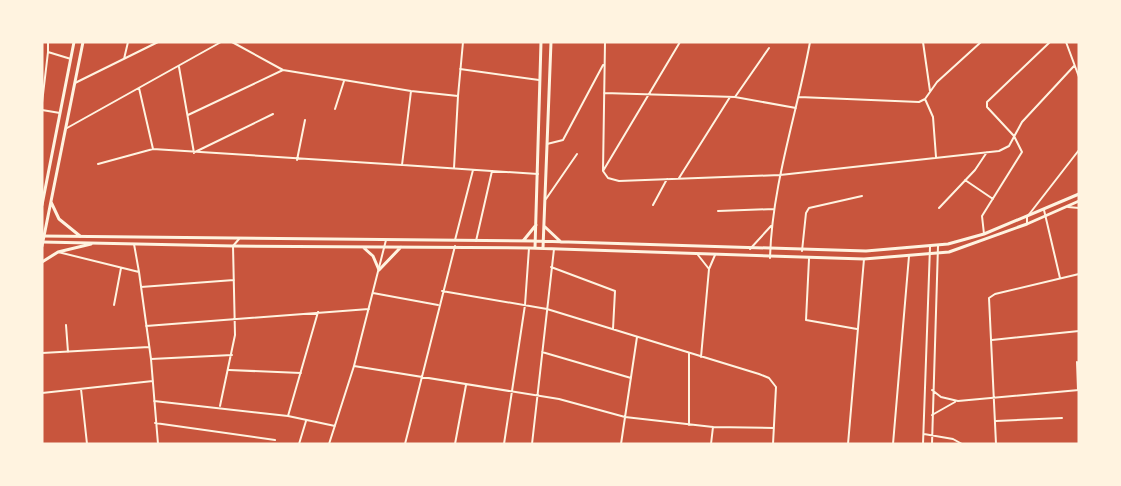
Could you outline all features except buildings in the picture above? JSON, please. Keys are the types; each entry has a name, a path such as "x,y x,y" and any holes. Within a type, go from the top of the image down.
{"street":[{"path":"42,103 48,42"},
{"path":"42,205 74,42"},
{"path":"83,42 42,243 454,246 770,258 864,259 938,254 1027,225 1079,201"},
{"path":"124,59 128,42"},
{"path":"75,83 158,42"},
{"path":"67,128 221,42"},
{"path":"232,42 283,70 411,91 458,96"},
{"path":"454,168 463,42"},
{"path":"535,248 541,42"},
{"path":"543,248 551,42"},
{"path":"605,42 603,171 614,181 780,175 1005,149 1022,122 1074,66"},
{"path":"603,171 680,42"},
{"path":"770,258 771,226 780,175 810,42"},
{"path":"923,42 930,91"},
{"path":"798,97 908,103 925,99 936,82 981,42"},
{"path":"984,234 982,216 1021,157 1022,149 1014,136 987,107 987,102 1050,42"},
{"path":"1066,42 1079,77"},
{"path":"735,97 769,48"},
{"path":"48,52 71,59"},
{"path":"547,144 563,140 603,65"},
{"path":"179,66 194,153"},
{"path":"460,69 539,80"},
{"path":"188,115 283,70"},
{"path":"335,109 344,81"},
{"path":"139,88 153,149"},
{"path":"402,165 411,91"},
{"path":"604,93 735,97 796,108"},
{"path":"679,179 730,97"},
{"path":"925,99 933,117 936,157"},
{"path":"42,110 60,113"},
{"path":"194,153 273,114"},
{"path":"297,160 305,120"},
{"path":"98,164 153,149 538,174"},
{"path":"1027,225 1027,217 1079,150"},
{"path":"939,208 987,152"},
{"path":"546,199 577,154"},
{"path":"455,241 472,170"},
{"path":"476,241 492,171"},
{"path":"653,205 667,179"},
{"path":"965,180 993,199"},
{"path":"43,236 544,242 866,251 938,246 984,234 1079,194"},
{"path":"802,251 806,213 809,208 862,196"},
{"path":"51,201 60,219 80,236"},
{"path":"1068,207 1079,208"},
{"path":"718,211 774,209"},
{"path":"1044,210 1060,278"},
{"path":"522,242 537,224"},
{"path":"544,226 562,243"},
{"path":"750,249 771,226"},
{"path":"220,408 232,355 236,318 233,246 239,239"},
{"path":"329,444 354,366 386,240"},
{"path":"42,262 58,252 91,244"},
{"path":"134,244 151,359 158,444"},
{"path":"405,444 454,246"},
{"path":"932,444 938,246"},
{"path":"362,247 373,256 379,270"},
{"path":"379,270 401,247"},
{"path":"923,444 930,247"},
{"path":"504,444 525,305 529,248"},
{"path":"532,444 554,249"},
{"path":"58,252 139,272"},
{"path":"698,255 709,269"},
{"path":"701,357 709,269 715,255"},
{"path":"892,444 909,256"},
{"path":"809,259 806,320 857,329"},
{"path":"848,444 864,259"},
{"path":"551,267 615,291 613,329"},
{"path":"114,305 121,268"},
{"path":"996,444 992,340 988,304 991,296 1079,274"},
{"path":"141,287 234,280"},
{"path":"442,291 547,309 759,374 773,381 776,387 773,444"},
{"path":"374,293 439,305"},
{"path":"146,326 369,309"},
{"path":"288,416 318,312"},
{"path":"66,325 68,353"},
{"path":"992,340 1079,331"},
{"path":"621,444 637,336"},
{"path":"42,353 149,347"},
{"path":"542,352 631,378"},
{"path":"688,425 689,353"},
{"path":"151,359 232,355"},
{"path":"932,390 941,397 958,401 1079,390 1077,362"},
{"path":"354,366 536,395 626,417 713,427 774,428"},
{"path":"229,370 301,373"},
{"path":"42,393 153,381"},
{"path":"455,444 466,385"},
{"path":"81,389 87,444"},
{"path":"154,401 288,416 335,426"},
{"path":"932,415 937,410 958,401"},
{"path":"996,421 1062,418"},
{"path":"299,444 306,419"},
{"path":"155,423 274,440"},
{"path":"711,444 713,427"},
{"path":"924,434 962,444"}]}
